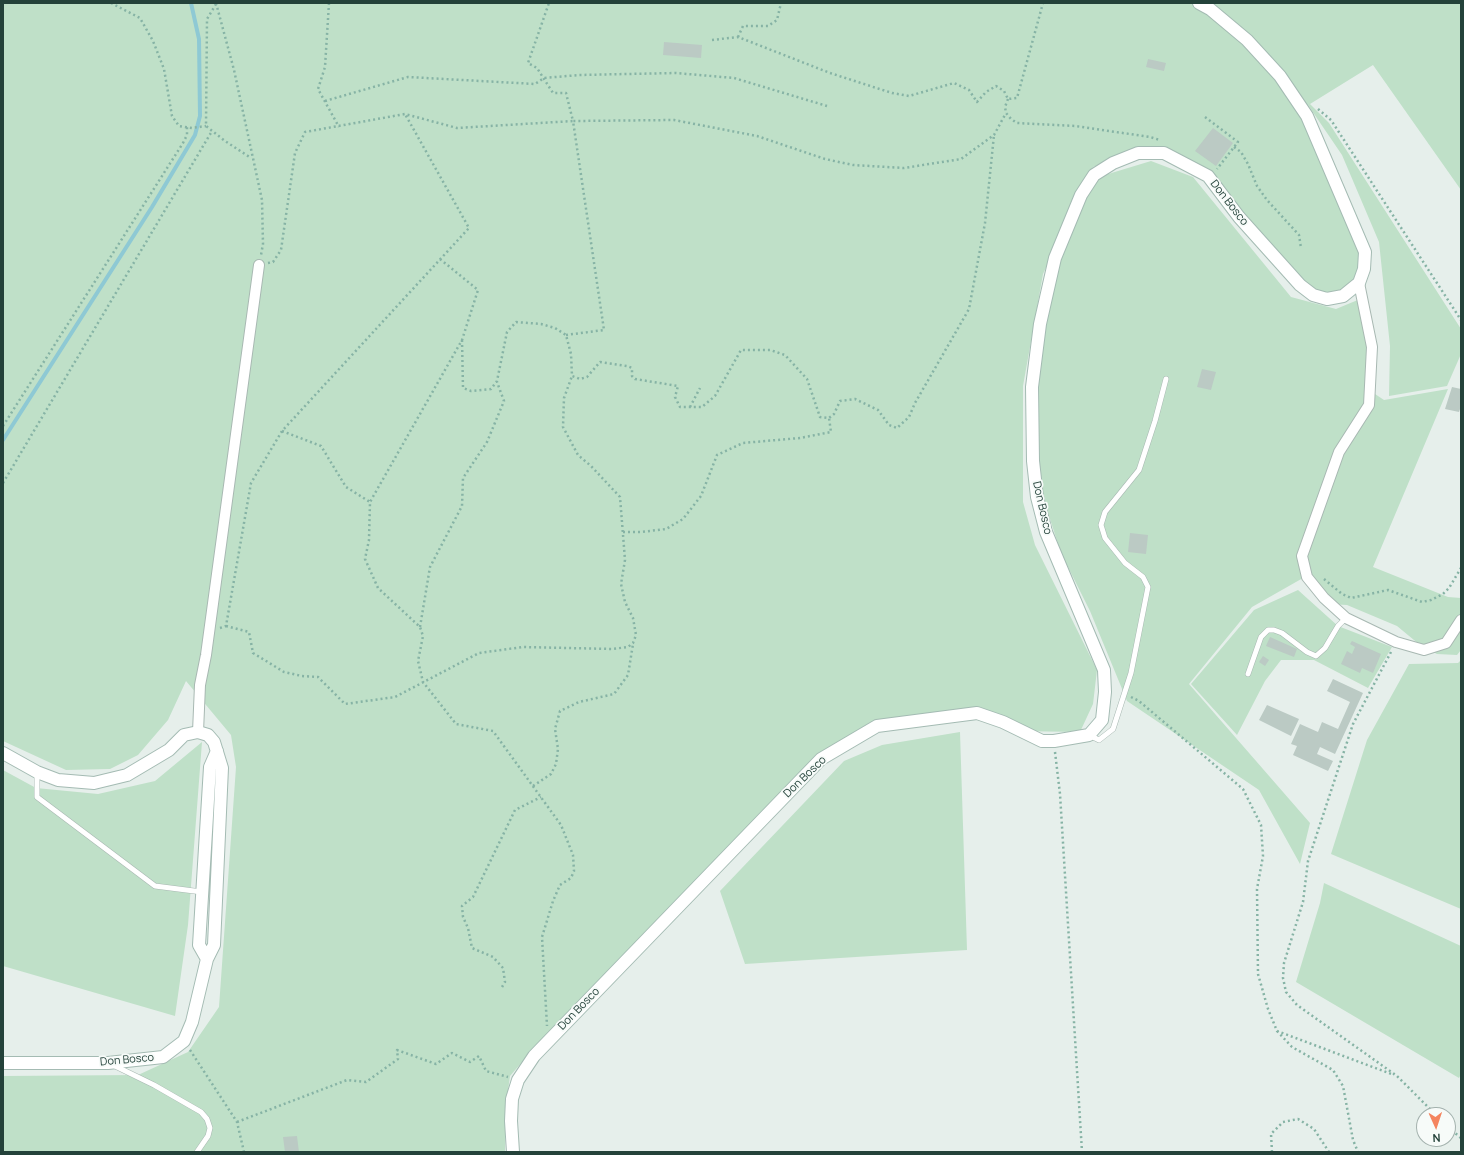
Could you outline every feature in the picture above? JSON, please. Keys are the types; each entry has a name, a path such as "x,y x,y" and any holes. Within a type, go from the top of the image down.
{"street":[{"path":"1199,3 1210,9 1252,45 1280,76 1307,116 1365,252 1364,269 1359,283 1372,347 1369,405 1339,452 1302,556 1307,577 1324,598 1346,618 1396,642 1424,650 1446,643 1461,620"},
{"name":"Don Bosco","path":"513,1152 511,1122 512,1099 518,1080 524,1069 548,1041 821,759 877,726 977,713 1004,722 1042,741 1054,741 1088,735 1102,720 1105,692 1104,670 1046,532 1037,497 1033,461 1032,387 1040,324 1055,258 1081,196 1094,175 1113,163 1138,154 1164,153 1212,172 1244,223 1300,285 1313,295 1327,299 1343,296 1359,283"},
{"path":"3,753 36,772 58,780 94,784 127,775 169,750 184,735 198,732 200,685 210,630 259,265"},
{"name":"Don Bosco","path":"3,1063 108,1063 163,1058 184,1041 192,1022 207,959 214,945 222,768 214,742 208,735 198,732"},
{"path":"207,959 200,945 210,767 217,751"}],"lane":[{"path":"1088,735 1099,740 1113,729 1131,673 1148,587 1143,577 1125,563 1105,538 1101,524 1105,512 1139,470 1155,421 1166,379"},
{"path":"1248,674 1261,637 1268,630 1274,630 1282,633 1307,652 1316,656 1325,648 1338,626 1346,618"},
{"path":"36,772 37,797 155,886 203,892"},
{"path":"108,1063 154,1085 201,1112 207,1119 210,1128 208,1136 197,1152"}],"path":[{"path":"111,3 140,18 153,41 164,69 172,116 179,126 192,128 206,126 252,158"},
{"path":"329,3 325,67 318,89 339,127"},
{"path":"462,340 463,388 471,392 491,389 497,381 507,332 516,322 540,324 555,328 566,335 604,330 573,121 566,93 553,93 537,68 528,63 549,3"},
{"path":"738,37 743,26 768,26 777,20 781,3"},
{"path":"1008,99 1017,98 1044,3"},
{"path":"206,126 207,19 216,4"},
{"path":"216,4 234,70 262,200 263,244 259,265 273,262 282,250 295,153 305,132 405,114 457,128 573,121 674,120 757,136 825,159 853,165 904,168 961,159 994,135"},
{"path":"572,376 580,379 587,377 600,362 627,366 632,368 632,376 636,380 678,386 675,397 680,407 702,407 715,396 741,350 770,350 785,355 807,379 820,417 829,418 834,414 840,401 855,399 878,410 890,425 897,428 909,416 969,309 985,223 994,135 1006,112 1008,99 1004,91 996,86 986,92 977,102 969,90 954,83 909,96 892,93 830,73 738,37 712,40"},
{"path":"325,101 408,77 535,84 544,78 580,75 676,73 734,78 827,106"},
{"path":"1315,107 1331,120 1461,320"},
{"path":"1006,112 1011,119 1017,123 1074,126 1150,137 1163,141"},
{"path":"226,626 251,483 282,431 469,228 405,114"},
{"path":"1205,117 1238,142 1212,172"},
{"path":"3,426 183,143 187,135 187,127"},
{"path":"3,483 212,131"},
{"path":"1234,146 1248,164 1257,186 1267,200 1299,235 1301,248"},
{"path":"420,627 378,588 365,559 369,540 370,502 462,340 478,290 440,259"},
{"path":"533,786 551,774 556,764 558,749 555,729 560,711 578,702 614,694 628,675 633,643 636,635 633,618 625,602 621,584 625,560 620,497 591,466 578,455 563,427 564,398 572,376 571,354 566,335"},
{"path":"497,381 504,401 487,442 463,478 462,506 430,567 420,627 423,636 418,661 423,682 456,724 493,731 562,825 573,855 574,871 571,878 560,885 553,901 542,937 548,1041"},
{"path":"690,407 700,388"},
{"path":"623,532 641,532 666,529 683,519 701,496 717,455 743,443 800,438 831,432 829,418"},
{"path":"282,431 321,446 346,487 370,502"},
{"path":"1318,574 1342,594 1351,598 1388,590 1422,602 1431,600 1443,594 1449,588 1461,568"},
{"path":"210,630 226,626 249,632 253,653 284,672 302,676 318,677 345,704 396,697 479,653 523,646 612,649 628,647 633,643"},
{"path":"1396,642 1353,724 1308,861 1303,902 1284,963 1283,978 1286,992 1297,1005 1397,1076 1428,1107"},
{"path":"1124,693 1139,701 1242,789 1260,825 1263,856 1257,889 1258,974 1268,1009 1277,1030 1292,1047 1333,1070 1343,1086 1352,1140 1358,1152"},
{"path":"1054,741 1060,794 1082,1152"},
{"path":"502,987 505,982 503,968 493,957 472,948 468,928 462,917 462,906 473,897 515,810 541,797"},
{"path":"1277,1030 1397,1076"},
{"path":"184,1041 237,1122 244,1152"},
{"path":"237,1122 347,1080 366,1082 398,1059 397,1050 436,1064 452,1053 470,1062 479,1056 486,1071 518,1080"},
{"path":"1272,1152 1271,1134 1283,1122 1298,1119 1314,1128 1330,1152"}],"green space":[{"path":"3,3 1461,3 1461,190 1373,65 1310,104 1329,123 1461,329 1461,354 1447,386 1389,396 1390,346 1379,242 1342,155 1308,105 1300,110 1365,252 1367,277 1343,296 1313,292 1204,168 1151,146 1093,167 1043,274 1023,386 1023,502 1035,545 1097,670 1093,704 1080,732 1016,731 954,713 877,724 820,759 535,1047 510,1076 505,1112 505,1152 3,1152 3,1076 138,1075 188,1052 219,1007 236,767 231,735 186,681 168,720 138,755 110,769 66,770 3,741"},
{"path":"1151,161 1193,177 1291,297 1336,309 1365,297 1372,392 1384,400 1448,389 1373,567 1448,597 1461,598 1461,650 1457,655 1437,654 1420,645 1397,626 1347,605 1328,604 1303,578 1252,607 1189,684 1310,823 1300,864 1259,790 1127,701 1090,611 1061,553 1039,485 1035,406 1040,346 1057,269 1095,178"},
{"path":"1298,590 1338,626 1392,647 1368,688 1314,660 1281,660 1265,681 1237,735 1191,684 1254,610"},
{"path":"1461,660 1461,909 1331,854 1367,740 1409,664 1458,663"},
{"path":"960,732 967,950 745,964 720,891 844,761 882,745"},
{"path":"202,742 188,925 175,1016 3,966 3,770 36,788 98,794 155,781"},
{"path":"1324,883 1461,946 1461,1074 1459,1078 1296,982 1320,903"}],"building":[{"path":"664,42 702,45 701,58 663,55"},
{"path":"1148,59 1166,63 1164,71 1146,67"},
{"path":"1213,128 1233,143 1216,166 1195,151"},
{"path":"1202,369 1216,372 1211,390 1197,387"},
{"path":"1452,387 1461,389 1461,406 1459,412 1445,409"},
{"path":"1130,533 1148,535 1146,554 1128,552"},
{"path":"1270,637 1297,649 1294,657 1266,646"},
{"path":"1352,641 1381,654 1373,673 1362,668 1360,673 1341,664 1347,651 1352,654 1355,647 1350,644"},
{"path":"1263,656 1269,660 1265,666 1259,662"},
{"path":"1333,679 1363,693 1335,754 1320,747 1317,754 1333,761 1328,771 1293,755 1297,746 1291,744 1300,724 1318,732 1322,722 1338,729 1350,702 1327,691"},
{"path":"1267,705 1299,719 1291,736 1259,720"},
{"path":"297,1136 299,1152 285,1152 283,1137"}],"waterway":[{"path":"3,440 152,207 195,135 200,116 199,39 191,3"}]}
